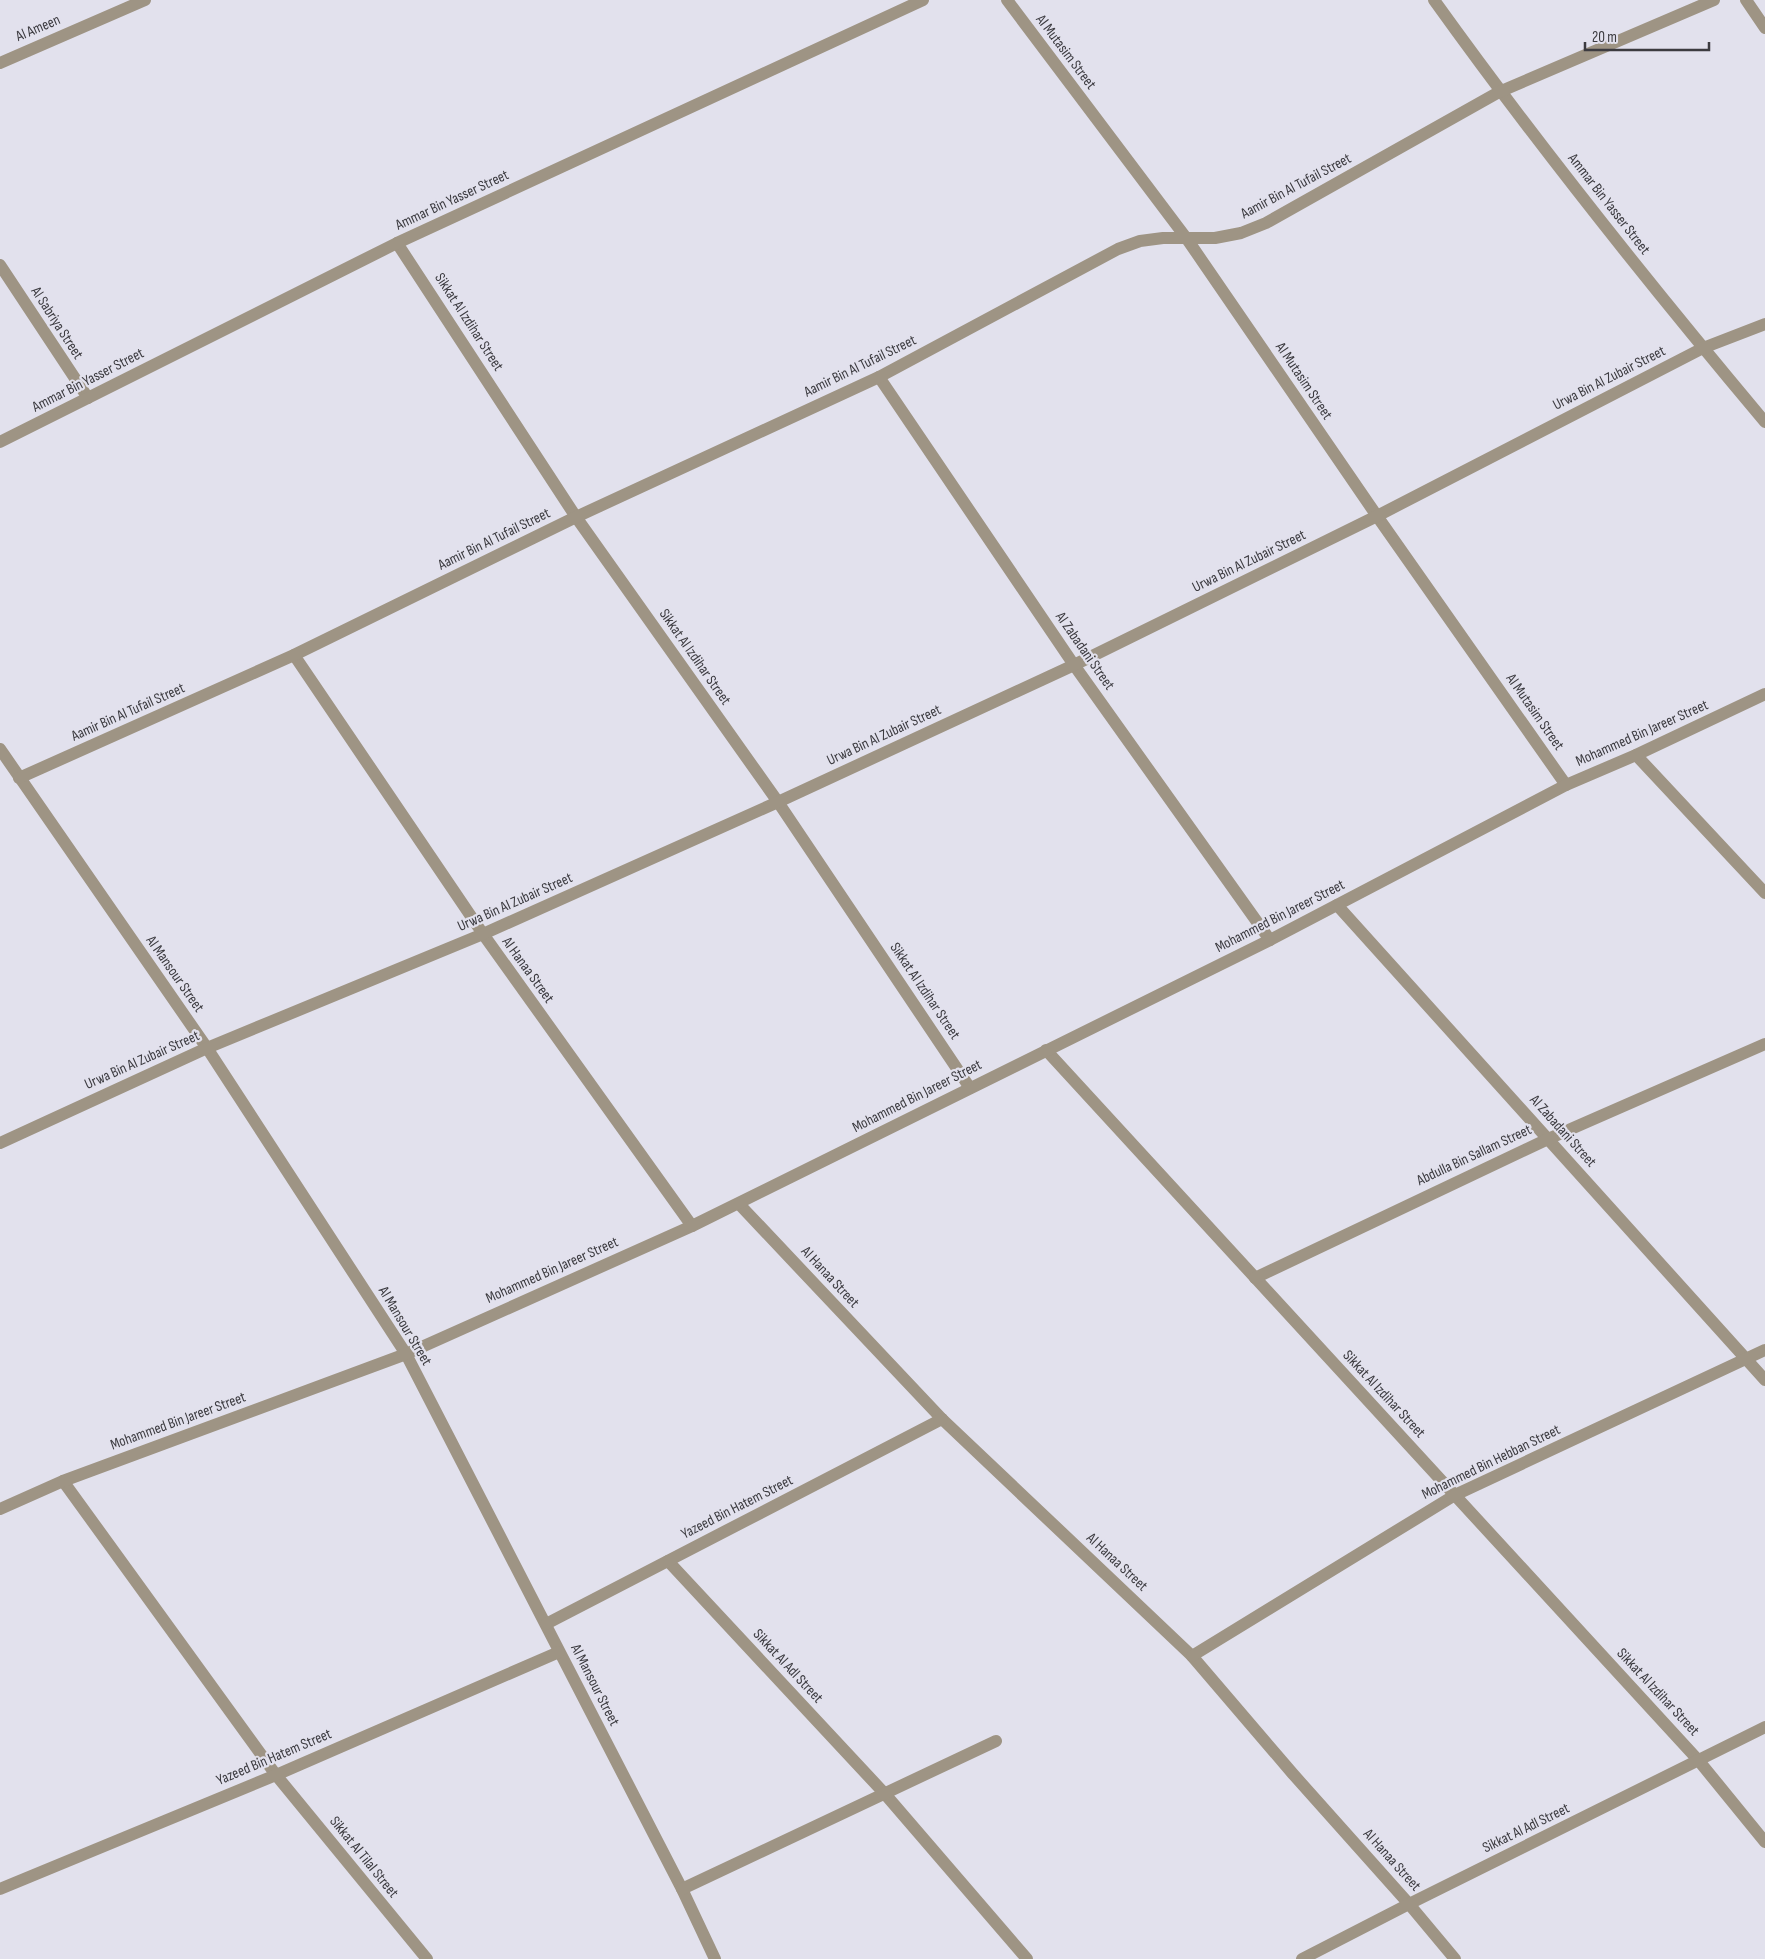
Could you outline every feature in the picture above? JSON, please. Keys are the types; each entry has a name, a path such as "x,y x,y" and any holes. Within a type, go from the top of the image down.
{"street":[{"name":"Al Ameen","path":"0,63 145,0"},
{"name":"Ammar Bin Yasser Street","path":"0,442 397,243 923,0"},
{"name":"Al Mutasim Street","path":"1006,0 1187,239 1377,516 1566,785"},
{"name":"Ammar Bin Yasser Street","path":"1434,0 1499,92 1703,348 1765,422"},
{"name":"Aamir Bin Al Tufail Street","path":"19,778 294,656 576,517 879,377 1118,250 1148,240 1163,238 1215,238 1241,233 1266,223 1499,92 1714,0"},
{"path":"1746,0 1765,28"},
{"name":"Sikkat Al Izdihar Street","path":"397,243 576,517 778,802 970,1088"},
{"name":"Al Sabriya Street","path":"0,265 88,398"},
{"name":"Urwa Bin Al Zubair Street","path":"0,1143 207,1048 482,934 778,802 1074,665 1377,516 1703,348 1765,324"},
{"name":"Al Zabadani Street","path":"879,377 1074,665 1270,940"},
{"name":"Al Hanaa Street","path":"294,656 482,934 692,1226"},
{"name":"Mohammed Bin Jareer Street","path":"0,1509 63,1481 406,1354 692,1226 1270,940 1566,785 1636,755 1765,694"},
{"name":"Al Mansour Street","path":"0,750 207,1048 406,1354 682,1889 715,1959"},
{"path":"1636,755 1765,893"},
{"name":"Al Zabadani Street","path":"1337,904 1765,1380"},
{"name":"Abdulla Bin Sallam Street","path":"1255,1278 1548,1138 1765,1044"},
{"name":"Sikkat Al Izdihar Street","path":"1046,1050 1699,1761 1765,1842"},
{"name":"Al Hanaa Street","path":"739,1204 942,1419 1192,1656 1455,1959"},
{"name":"Mohammed Bin Hebban Street","path":"1192,1656 1455,1495 1765,1350"},
{"name":"Yazeed Bin Hatem Street","path":"546,1624 942,1419"},
{"path":"63,1481 276,1775"},
{"name":"Sikkat Al Adl Street","path":"668,1561 885,1794 1027,1959"},
{"name":"Yazeed Bin Hatem Street","path":"0,1889 276,1775 560,1652"},
{"name":"Sikkat Al Adl Street","path":"1302,1959 1765,1727"},
{"path":"682,1889 996,1741"},
{"name":"Sikkat Al Tilal Street","path":"276,1775 427,1959"}]}
